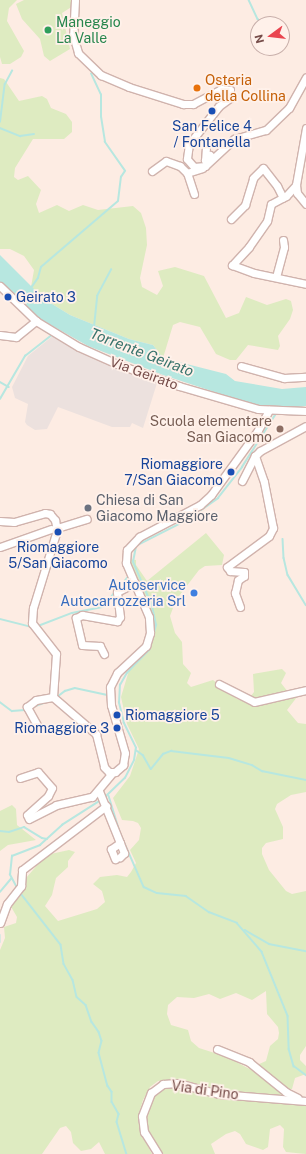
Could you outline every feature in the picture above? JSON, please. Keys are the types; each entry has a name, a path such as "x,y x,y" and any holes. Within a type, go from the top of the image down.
{"street":[{"path":"75,0 73,35 78,53 101,75 141,92 183,104 193,104 220,89 230,90 230,98 216,110 187,148 189,163 194,167 204,166"},
{"path":"188,173 204,166 234,139 266,130 295,100 306,77"},
{"path":"306,128 296,185 297,193 306,204"},
{"path":"206,147 205,160 211,154 215,156"},
{"path":"152,171 166,161 180,166 188,173 194,194"},
{"path":"231,220 245,205 253,178 263,168 277,186 283,198"},
{"path":"296,185 283,198 272,204 267,221 249,247 232,265 276,278 306,284"},
{"path":"276,278 284,247 283,240"},
{"name":"Via Geirato","path":"0,286 36,321 79,347 126,367 193,390 271,410 306,411"},
{"path":"0,335 16,337 36,321"},
{"path":"241,366 284,378 306,377"},
{"path":"20,778 38,772 49,782 52,789 28,815 28,819 56,805 85,800 100,792 112,773 123,765 125,753 111,705 110,687 117,673 146,646 150,633 149,617 126,563 129,546 139,537 200,505 211,495 271,410"},
{"path":"242,481 255,456 306,426"},
{"path":"240,607 235,593 238,580 244,576 244,572 230,570 227,567 269,536 273,528 264,482 255,456"},
{"path":"0,521 14,522 48,513 54,518 54,528 33,608 32,628 56,654 53,697"},
{"path":"0,546 87,519"},
{"path":"104,654 100,646 82,645 76,618 82,615 117,621 120,617 117,592 135,583"},
{"path":"219,684 254,702 306,690"},
{"path":"53,697 96,734 104,767 112,773"},
{"path":"37,725 27,707 36,700 53,697"},
{"path":"100,792 124,853 117,858 111,849 120,843"},
{"path":"1,922 7,904 20,887 22,870 105,804"},
{"path":"217,1049 249,1062 286,1092 304,1100"},
{"name":"Via di Pino","path":"158,1154 144,1132 142,1116 150,1093 163,1084 177,1083 219,1094 304,1100"}],"shaded area":[{"path":"54,335 83,353 157,383 143,428 132,423 130,427 112,427 58,407 47,429 35,430 27,425 25,422 28,404 15,398 12,387 28,356"}],"green space":[{"path":"0,0 17,0 9,8 7,21 24,51 21,57 10,64 2,64 0,57"},
{"name":"Maneggio La Valle","path":"24,0 73,0 73,6 62,13 70,49 50,61 44,56 40,39 22,19 16,4"},
{"path":"0,78 4,79 19,101 42,96 47,99 51,108 66,114 72,122 72,132 64,139 33,139 15,168 14,177 18,180 28,176 41,190 36,204 39,213 57,205 69,211 83,205 98,210 133,206 141,213 146,228 147,245 140,278 142,287 157,295 163,286 158,271 175,267 204,276 226,318 239,313 246,297 267,305 286,299 291,301 293,310 290,319 278,336 280,346 278,350 248,345 236,360 230,360 216,354 200,327 180,322 173,325 163,358 153,345 129,339 70,315 44,299 31,287 34,270 24,256 10,249 0,249"},
{"path":"206,533 224,555 222,565 205,566 199,570 176,600 170,616 175,633 182,642 183,664 191,673 187,683 191,687 213,680 237,699 247,701 254,692 253,674 282,669 286,673 281,683 288,692 297,697 287,710 298,723 306,724 306,792 291,795 277,804 275,809 283,827 283,839 266,843 262,848 262,854 269,870 286,891 292,894 306,891 306,1046 300,1055 300,1060 306,1066 306,1074 295,1078 292,1089 287,1089 257,1065 266,1061 270,1046 278,1039 279,1033 278,1027 267,1014 266,991 252,1000 236,993 220,999 209,994 194,998 177,997 168,1005 167,1014 171,1025 188,1030 191,1041 199,1048 227,1057 257,1073 285,1096 222,1091 177,1079 158,1081 150,1087 143,1100 138,1117 140,1131 152,1154 105,1154 99,1142 91,1149 81,1151 73,1143 71,1132 66,1126 60,1128 42,1154 0,1154 0,950 5,938 4,927 16,923 17,917 10,905 25,886 26,878 46,855 69,850 75,852 68,861 68,867 56,878 52,895 45,906 58,921 97,909 105,902 102,891 93,884 100,877 117,875 127,877 136,863 130,850 139,840 141,828 138,823 122,820 113,798 130,776 139,749 127,724 121,697 130,667 152,638 129,559 136,560 136,565 147,581"},
{"path":"12,805 16,809 17,825 36,840 8,845 0,851 0,811"},
{"path":"168,1088 226,1098 306,1104 306,1154 286,1152 283,1147 284,1129 280,1125 270,1129 268,1147 263,1150 246,1144 240,1134 235,1131 226,1134 211,1144 215,1154 160,1154 148,1136 145,1123 156,1093"}],"water":[{"name":"Torrente Geirato","path":"0,255 44,299 70,315 129,339 153,345 163,358 226,374 235,381 282,389 306,387 306,406 287,408 251,404 163,375 88,346 35,316 0,282"}],"waterway":[{"path":"249,0 257,16"},
{"path":"0,122 5,84 12,71"},
{"path":"31,288 38,278 41,267 118,201 121,177 125,171 105,142 101,117 101,95 91,74"},
{"path":"0,128 20,136 34,134"},
{"path":"94,327 97,296 111,270"},
{"path":"0,399 25,356 53,334"},
{"path":"0,382 9,387"},
{"path":"104,798 125,778 134,760 136,748 124,723 119,703 120,685 127,673 149,650 156,625 152,606 133,562 136,546 187,520 218,498 242,467 277,412"},
{"path":"283,539 284,558 288,575 306,605"},
{"path":"119,588 128,577"},
{"path":"38,626 72,613 103,607 115,592"},
{"path":"0,619 32,627"},
{"path":"57,697 65,691 75,688 108,695"},
{"path":"30,708 49,701"},
{"path":"0,702 12,711 25,710"},
{"path":"136,750 143,755 151,769 163,754 171,751 229,758 252,765 262,771 306,780"},
{"path":"109,796 120,832 144,887 157,893 186,896 209,912 237,923 262,952 288,1016 289,1049 294,1066 306,1075"},
{"path":"17,888 10,875 12,856 40,845 62,825 101,800"},
{"path":"0,831 9,832 24,827 42,838 47,839"},
{"path":"0,892 11,879"},
{"path":"19,891 61,945 64,964 73,980 77,997 86,1005 92,1022 99,1032 102,1041 99,1053 108,1086 112,1092 112,1102 119,1114 117,1122 127,1154"},
{"path":"245,930 269,944 306,951"},
{"path":"0,935 0,942"}],"place":[{"name":"Maneggio La Valle","path":"48,30"},
{"name":"Osteria della Collina","path":"197,88"},
{"name":"San Felice 4 / Fontanella","path":"212,111"},
{"name":"Geirato 3","path":"8,297"},
{"name":"Scuola elementare San Giacomo","path":"280,429"},
{"name":"Riomaggiore 7/San Giacomo","path":"231,472"},
{"name":"Chiesa di San Giacomo Maggiore","path":"88,508"},
{"name":"Riomaggiore 5/San Giacomo","path":"58,532"},
{"name":"Autoservice Autocarrozzeria Srl","path":"194,593"},
{"name":"Riomaggiore 5","path":"117,715"},
{"name":"Riomaggiore 3","path":"117,728"}]}
